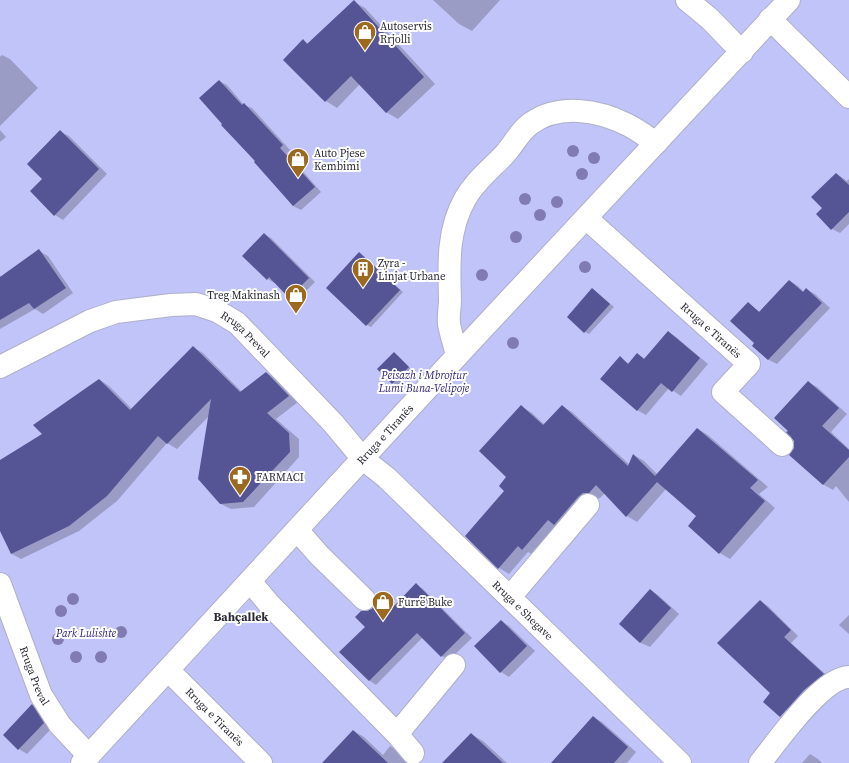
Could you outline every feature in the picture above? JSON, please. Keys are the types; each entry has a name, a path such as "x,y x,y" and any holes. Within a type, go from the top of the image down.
{"street":[{"path":"687,0 710,19 742,52"},
{"name":"Rruga e Tiranës","path":"86,759 457,356 789,0"},
{"path":"770,19 849,97"},
{"path":"457,356 449,323 449,259 453,226 465,198 481,176 494,166 519,134 540,118 559,112 577,110 595,113 629,125 656,143"},
{"name":"Rruga e Tiranës","path":"586,218 749,364 723,392 782,445"},
{"name":"Rruga Preval","path":"0,367 90,321 116,312 171,305 196,304 217,311 237,323 333,423 363,459"},
{"name":"Rruga e Shegave","path":"363,459 387,478 680,763"},
{"path":"510,597 588,505"},
{"path":"297,530 319,555 364,599"},
{"path":"250,581 269,604 397,734 413,753"},
{"name":"Rruga Preval","path":"0,584 42,695 60,725 86,759"},
{"path":"397,734 454,665"},
{"name":"Rruga e Tiranës","path":"168,670 261,763"},
{"path":"760,763 807,705 838,679 849,677"}],"green space":[{"name":"Peisazh i Mbrojtur Lumi Buna-Velipoje","path":"0,0 849,0 849,763 0,763"}],"building":[{"path":"354,0 424,77 386,113 351,76 325,102 283,60 303,39 307,44"},
{"path":"219,80 242,105 244,103 283,145 280,148 315,187 293,206 199,98"},
{"path":"60,130 99,169 54,216 30,191 42,179 27,164"},
{"path":"836,173 849,185 849,212 831,230 816,214 822,208 811,197"},
{"path":"264,233 309,278 289,298 269,277 267,280 242,256"},
{"path":"39,249 66,288 34,309 29,303 0,320 0,277"},
{"name":"Zyra - Linjat Urbane","path":"359,252 400,290 366,326 326,288"},
{"path":"789,280 803,292 806,288 822,303 768,360 752,346 754,343 730,321 748,302 759,312"},
{"path":"592,288 610,304 584,333 567,317"},
{"path":"668,331 700,358 672,392 661,383 637,411 600,379 620,356 628,364 637,353 644,359"},
{"path":"193,346 240,392 266,372 289,396 267,413 289,433 290,452 243,502 220,504 198,479 211,399 167,444 158,436 107,496 69,526 11,554 0,531 0,460 42,434 33,425 99,379 130,410"},
{"path":"394,352 409,367 392,384 377,369"},
{"path":"808,381 839,408 822,426 849,450 849,457 823,485 789,455 794,448 794,441 786,432 788,431 774,418"},
{"path":"521,405 543,425 562,405 628,466 633,454 655,476 697,428 758,480 750,488 765,501 719,554 688,526 696,516 657,482 626,517 596,485 589,493 583,493 578,497 554,525 548,520 522,550 518,546 498,569 465,536 504,491 499,486 506,477 479,451"},
{"path":"416,583 465,633 441,657 417,633 369,681 339,652 365,627 355,617 361,611 367,611 373,608 376,602 376,596 378,594 392,608"},
{"path":"650,589 671,608 640,643 619,624"},
{"path":"760,600 791,630 784,637 824,674 804,690 780,717 763,702 770,693 717,643"},
{"path":"501,620 527,646 500,673 474,646"},
{"path":"32,704 44,723 18,750 3,735"},
{"path":"593,716 628,747 614,763 551,763"},
{"path":"353,730 388,763 322,763"},
{"path":"471,733 503,763 442,763"}],"place":[{"name":"Autoservis Rrjolli","path":"365,52"},
{"name":"Auto Pjese Kembimi","path":"298,178"},
{"name":"Zyra - Linjat Urbane","path":"363,288"},
{"name":"Treg Makinash","path":"296,314"},
{"name":"FARMACI","path":"240,496"},
{"name":"Furrë Buke","path":"383,622"}],"district":[{"name":"Bahçallek","path":"241,617"}],"park label":[{"name":"Park Lulishte","path":"86,633"}]}
